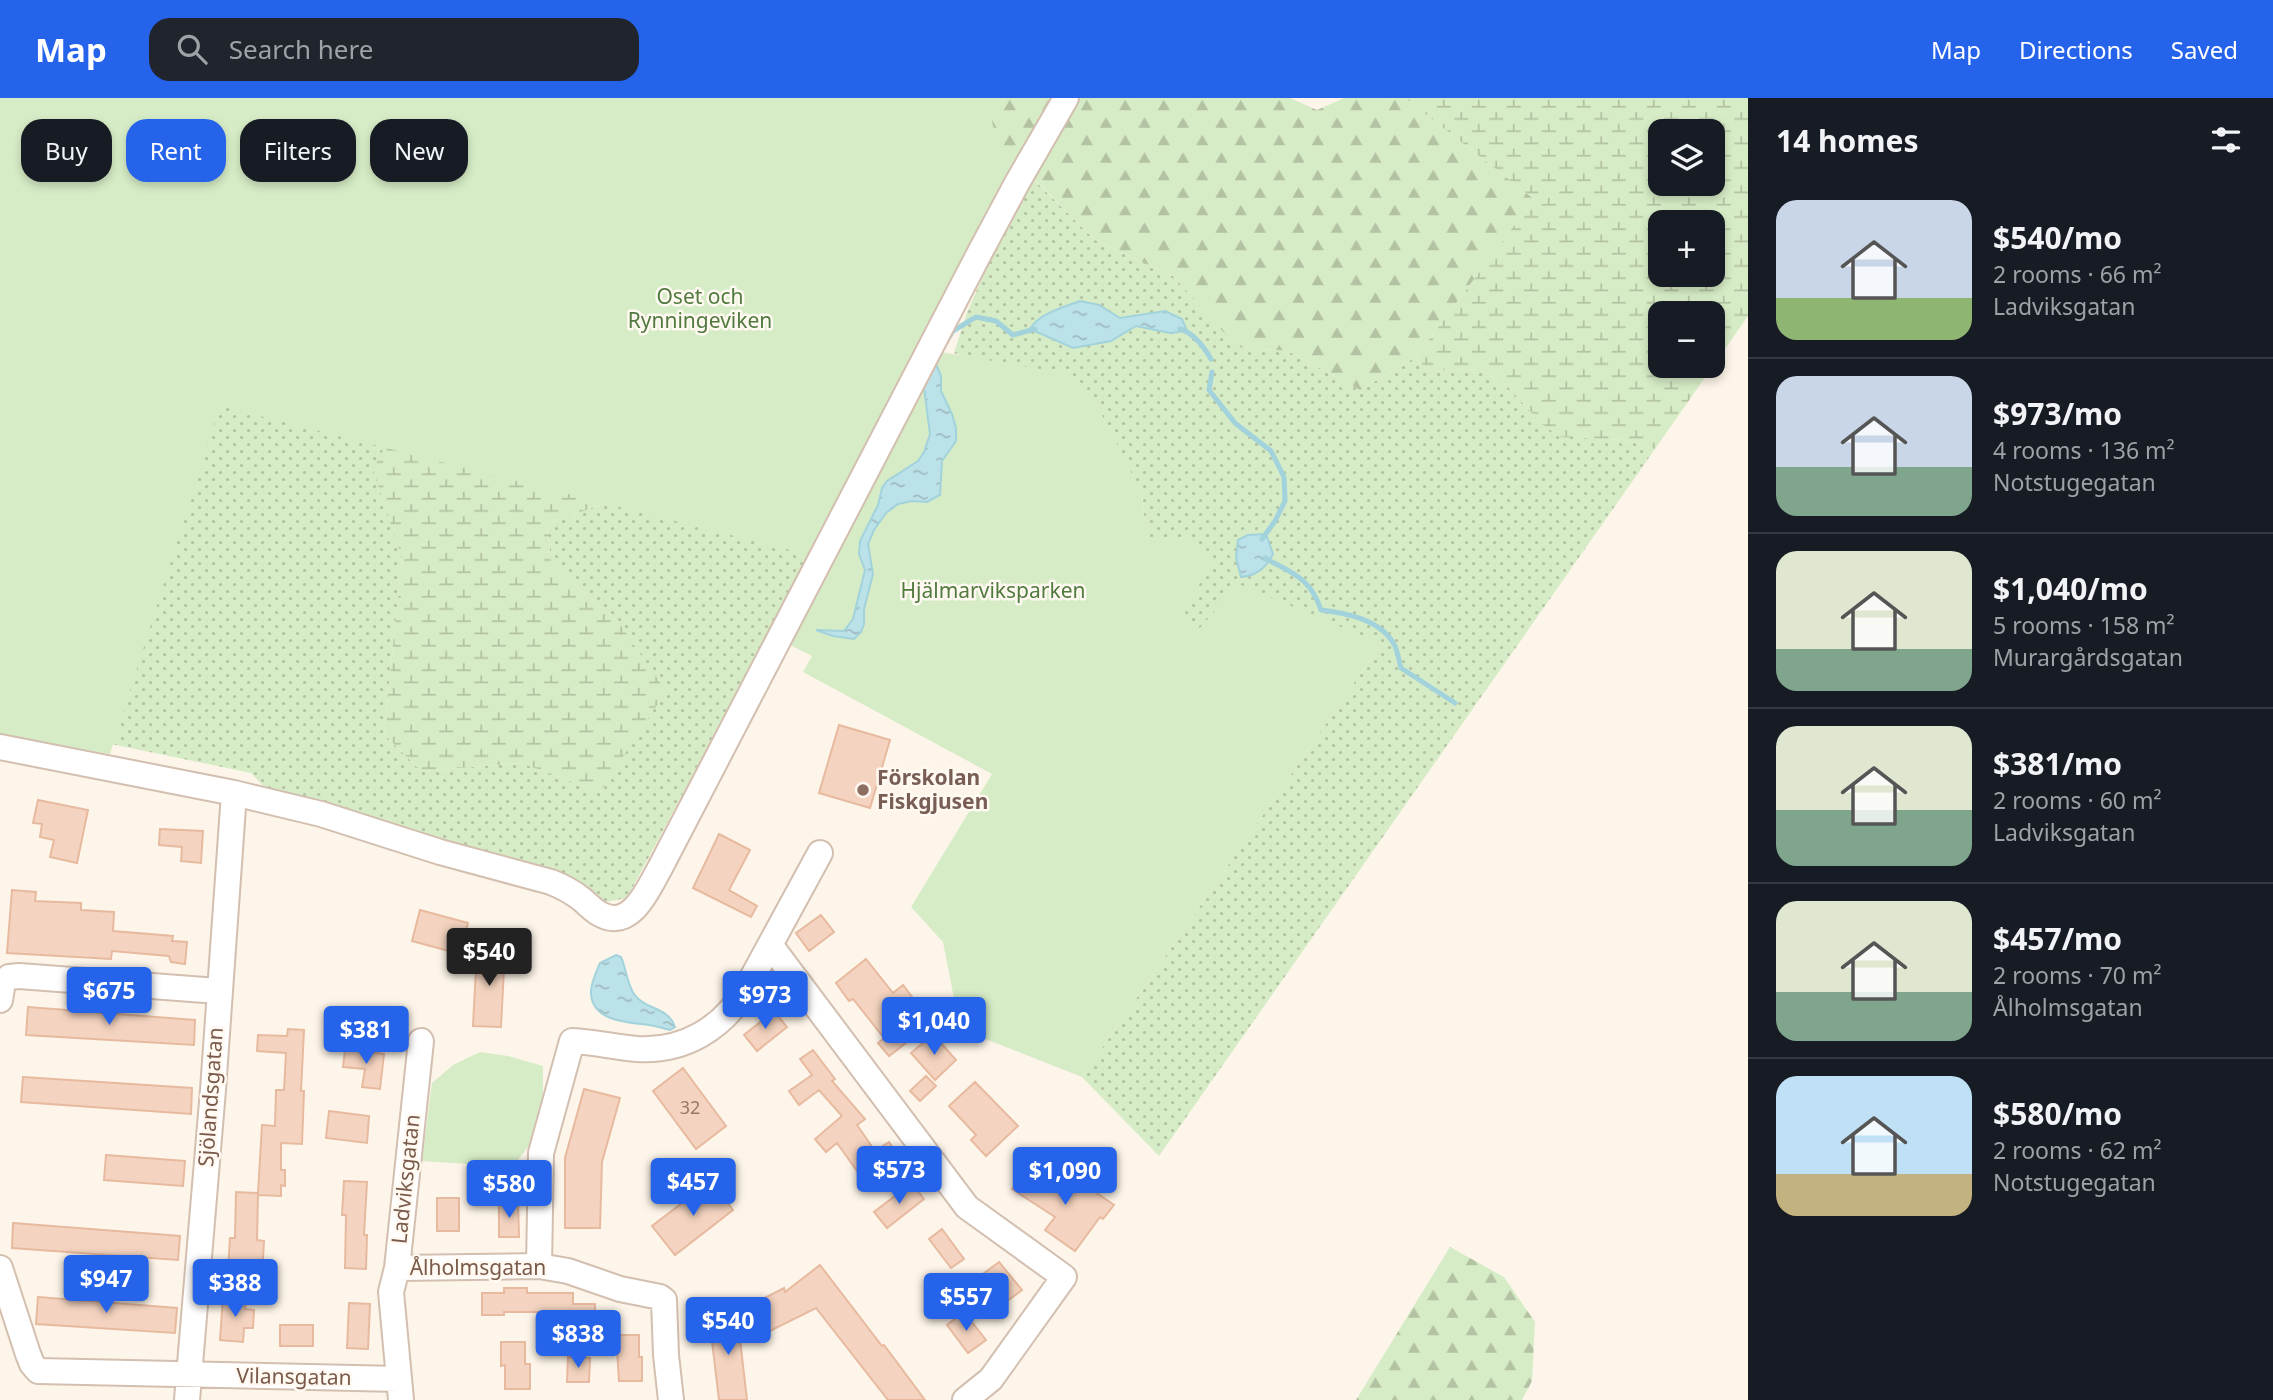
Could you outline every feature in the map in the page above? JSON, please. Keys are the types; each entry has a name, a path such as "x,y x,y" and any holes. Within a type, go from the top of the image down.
{"street":[{"path":"0,747 234,793 321,814 439,852 551,882 568,889 601,915 622,916 632,911 640,903 660,867 1017,183 1066,98"},
{"name":"Sjölandsgatan","path":"187,1400 234,793"},
{"path":"539,1266 541,1153 572,1041 649,1049 695,1039 717,1025 734,1008 771,946 820,853"},
{"path":"771,946 967,1207 1064,1277 991,1378 965,1400"},
{"path":"0,1000 3,982 9,977 19,976 218,990"},
{"name":"Ladviksgatan","path":"400,1390 391,1292 397,1268 421,1041"},
{"name":"Ålholmsgatan","path":"397,1268 539,1266 568,1270 620,1289 663,1300 671,1400"},
{"name":"Vilansgatan","path":"0,1268 28,1354 38,1371 189,1374 400,1390"}],"green space":[{"name":"Oset och Rynningeviken","path":"0,98 987,98 996,139 1010,168 810,555 220,406 110,754 0,736"},
{"path":"921,98 1290,98 1317,110 1344,98 1405,98 1534,199 1416,357 1360,390 1288,351 1237,347 1173,276 1095,240 1017,165 958,279"},
{"path":"1405,98 1748,98 1748,316 1725,349 1725,301 1648,301 1648,378 1705,378 1655,449 1624,440 1559,437 1540,422 1508,387 1481,369 1428,371 1416,357 1534,199"},
{"path":"1029,175 1095,240 1173,276 1238,347 1288,351 1360,390 1416,357 1428,371 1481,369 1508,387 1540,422 1559,436 1624,440 1655,449 1159,1156 1082,1077 1381,644 1198,631 1183,617 1185,537 1147,543 1142,495 1096,404 954,353 967,312","holes":["1099,305 1120,318 1134,317 1170,333 1136,326 1111,341"]},
{"path":"958,279 627,898 605,902 581,884 271,794 251,773 0,721 34,426","holes":["639,491 547,524 551,563 619,623 601,792 521,763 421,771 384,734 402,558"]},
{"name":"Hjälmarviksparken","path":"935,351 1063,373 1096,404 1142,495 1147,542 1185,537 1214,555 1183,617 1198,630 1239,584 1381,644 1082,1077 960,1029 943,942 911,907 992,774 803,672 812,656 784,642"},
{"path":"421,375 639,491 547,524 551,563 619,623 666,691 600,792 521,763 421,771 384,734 402,558 373,470"},
{"path":"480,1052 508,1056 543,1066 543,1094 529,1146 512,1167 422,1161 432,1083 453,1065"},
{"path":"1450,1247 1504,1277 1535,1322 1532,1381 1522,1400 1356,1400"}],"water":[{"path":"1080,301 1099,305 1120,318 1165,311 1182,319 1187,331 1170,333 1136,326 1111,341 1073,348 1030,329 1045,315"},
{"path":"931,363 936,364 941,376 941,391 956,428 956,441 942,461 940,495 927,502 898,504 886,513 874,530 868,544 873,574 861,632 854,639 816,630 844,631 853,619 865,570 859,554 860,541 878,505 882,488 887,481 918,461 930,434 923,380"},
{"path":"1266,534 1273,554 1256,573 1241,577 1236,558 1238,540 1248,535"},
{"path":"616,955 621,957 634,994 644,1003 668,1016 675,1027 670,1030 622,1021 598,1010 593,1003 591,987 600,963"}],"building":[{"path":"839,725 890,740 870,808 819,793"},
{"path":"38,800 88,810 77,863 50,857 54,840 40,837 42,824 33,823"},
{"path":"160,829 203,831 201,863 181,861 182,847 159,845"},
{"path":"719,834 750,850 729,890 757,906 751,917 693,888"},
{"path":"12,890 36,892 35,901 81,903 81,910 114,912 113,931 173,936 172,941 187,942 185,964 171,962 169,956 112,951 111,959 7,953"},
{"path":"420,910 468,923 460,954 412,941"},
{"path":"821,915 834,932 809,951 796,933"},
{"path":"477,948 505,949 501,1027 473,1026"},
{"path":"866,959 893,993 903,985 918,1005 893,1025 907,1042 889,1056 878,1043 884,1038 853,999 849,1001 836,983"},
{"path":"28,1007 195,1020 194,1045 26,1035"},
{"path":"774,1011 787,1027 757,1051 744,1035"},
{"path":"288,1029 304,1030 302,1144 281,1143 281,1170 285,1170 285,1186 281,1185 281,1196 258,1195 257,1240 264,1241 262,1274 228,1271 230,1238 235,1238 236,1192 258,1193 262,1125 275,1126 276,1090 284,1090 286,1053 257,1051 258,1035 287,1036"},
{"path":"933,1034 956,1060 935,1080 911,1053"},
{"path":"345,1050 384,1054 380,1089 362,1087 365,1069 343,1067"},
{"path":"813,1050 835,1079 832,1081 865,1119 857,1125 875,1151 889,1142 902,1161 878,1178 868,1164 857,1171 837,1143 826,1152 815,1139 842,1116 819,1090 799,1105 789,1091 812,1075 800,1059"},
{"path":"683,1068 726,1126 696,1149 653,1091"},
{"path":"926,1076 936,1086 920,1101 910,1091"},
{"path":"23,1077 192,1088 191,1114 21,1102"},
{"path":"975,1082 1018,1126 986,1156 971,1140 976,1135 949,1106"},
{"path":"584,1089 620,1098 602,1162 600,1228 565,1228 565,1158"},
{"path":"329,1111 369,1116 367,1143 326,1138"},
{"path":"106,1155 185,1161 183,1186 104,1180"},
{"path":"1026,1168 1065,1193 1075,1178 1114,1205 1103,1219 1100,1217 1075,1251 1045,1230 1055,1217 1012,1189"},
{"path":"344,1181 367,1182 364,1235 367,1235 366,1269 345,1268 346,1215 342,1215"},
{"path":"711,1181 733,1210 675,1255 652,1226"},
{"path":"912,1183 924,1199 887,1228 874,1212"},
{"path":"437,1198 459,1198 459,1231 437,1231"},
{"path":"499,1202 518,1202 519,1237 499,1237"},
{"path":"13,1223 180,1236 178,1260 12,1248"},
{"path":"942,1229 964,1259 951,1268 929,1239"},
{"path":"999,1262 1022,1290 1002,1305 979,1277"},
{"path":"820,1265 925,1400 888,1400 816,1308 764,1334 749,1306 784,1288 785,1292"},
{"path":"504,1288 527,1288 527,1293 573,1293 573,1304 595,1304 595,1328 571,1328 571,1317 548,1317 548,1312 482,1315 482,1293 504,1293"},
{"path":"38,1297 177,1308 175,1333 36,1324"},
{"path":"223,1297 246,1299 245,1309 254,1310 253,1328 244,1328 243,1342 220,1340"},
{"path":"349,1303 370,1304 368,1349 347,1348"},
{"path":"964,1312 986,1340 968,1353 947,1325"},
{"path":"737,1313 747,1400 719,1400 709,1316"},
{"path":"280,1325 313,1325 313,1346 280,1346"},
{"path":"616,1335 639,1335 642,1381 619,1381"},
{"path":"501,1342 525,1342 525,1364 530,1364 530,1389 505,1389"},
{"path":"568,1357 590,1358 589,1382 567,1382"}],"waterway":[{"path":"946,342 953,331 976,317 996,321 1013,335 1035,329"},
{"path":"1180,329 1194,337 1211,359"},
{"path":"1212,372 1209,390 1235,423 1271,451 1284,477 1285,501 1262,539"},
{"path":"1265,558 1306,583 1321,610 1363,619 1382,630 1395,646 1401,668 1455,703"}],"place":[{"name":"Förskolan Fiskgjusen","path":"863,790"}]}
